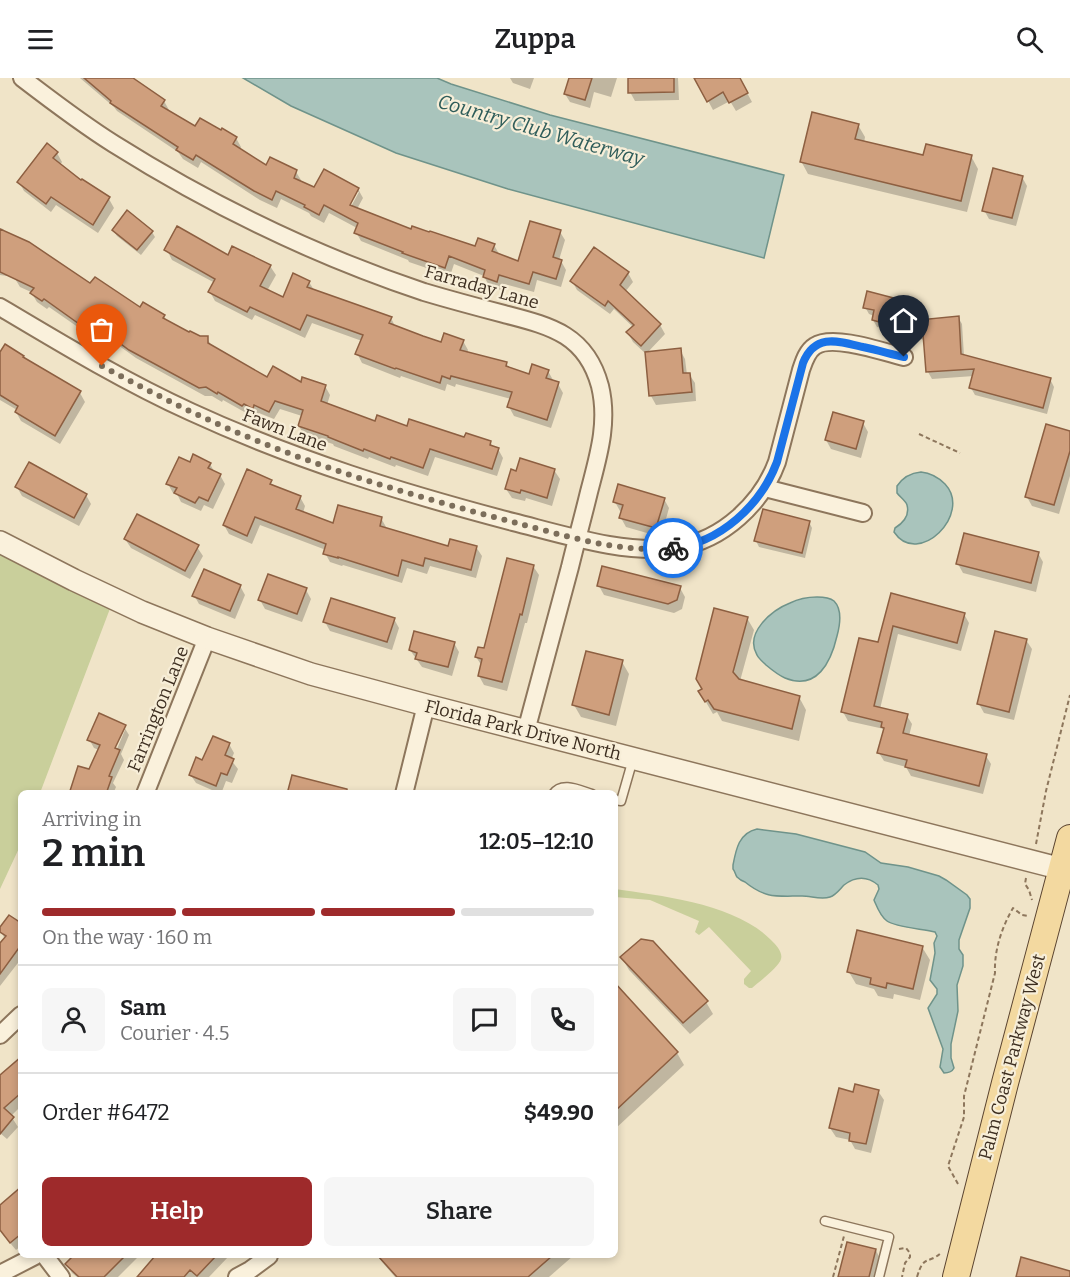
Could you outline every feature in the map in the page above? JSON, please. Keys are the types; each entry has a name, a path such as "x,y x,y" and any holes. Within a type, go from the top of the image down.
{"main road":[{"name":"Palm Coast Parkway West","path":"956,1277 1010,1063 1066,871 1070,838"}],"street":[{"name":"Farraday Lane","path":"22,78 112,143 209,199 283,235 393,281 554,329 567,336 582,351 594,370 600,386 604,414 600,446 526,731"},
{"name":"Fawn Lane","path":"0,307 79,354 165,399 255,440 327,467 389,488 577,538 651,549 678,548 692,544 721,530 749,508 772,475 803,363 814,346 839,341 904,357"},
{"path":"765,488 863,513"},
{"name":"Florida Park Drive North","path":"0,542 133,608 207,638 311,674 1066,871"},
{"name":"Farrington Lane","path":"147,790 207,638"},
{"path":"405,790 426,705"},
{"path":"0,1035 18,1018"},
{"path":"0,1274 31,1258"},
{"path":"47,1258 61,1277"},
{"path":"237,1277 266,1258"}],"lane":[{"path":"618,800 621,801 633,758"},
{"path":"556,790 563,787 575,790"},
{"path":"825,1221 889,1237 879,1277"}],"path":[{"path":"919,434 960,453"},
{"path":"1037,839 1046,791 1070,696"},
{"path":"1024,884 1033,905"},
{"path":"958,1188 958,1183 948,1166 964,1117 964,1096 995,973 995,954 1013,908 1024,916 1028,916 1031,911"},
{"path":"832,1277 845,1234"},
{"path":"917,1277 922,1264 936,1257 943,1247"},
{"path":"896,1251 906,1248 910,1253 902,1277"}],"green space":[{"path":"0,550 111,606 41,790 18,790 18,850 0,889"},
{"path":"618,889 698,904 739,918 771,940 780,951 781,959 777,966 752,988 749,988 744,984 744,979 751,971 709,927 699,935 695,932 699,921 650,900 618,897"}],"water":[{"name":"Country Club Waterway","path":"243,78 437,78 550,115 784,175 764,258 508,189 396,153 291,106"},
{"path":"921,472 940,479 945,484 952,496 952,509 939,533 928,541 916,544 904,542 894,532 908,513 906,504 897,493 897,486 907,476"},
{"path":"825,598 834,601 837,605 840,618 831,655 821,672 806,681 796,681 777,674 762,662 754,647 754,639 762,623 775,611 799,599"},
{"path":"757,829 796,834 865,852 881,863 908,867 939,876 967,895 970,899 970,908 959,940 963,966 957,985 958,1011 951,1044 954,1068 951,1071 944,1073 940,1067 943,1049 928,1008 937,994 937,989 930,980 935,953 934,943 937,936 935,932 887,921 874,900 879,889 878,885 866,879 853,880 827,898 772,895 752,887 737,877 733,865 742,838"}],"building":[{"path":"84,78 133,78 165,100 161,106 195,126 200,118 221,130 222,128 237,137 233,144 266,165 270,157 297,170 294,178 314,187 324,169 359,188 350,205 411,229 412,226 475,246 478,238 495,244 492,251 518,261 530,221 561,230 553,257 562,260 556,279 533,272 529,284 499,275 497,282 483,277 485,270 449,256 445,268 354,233 358,223 324,205 319,215 304,207 305,205 276,191 272,200 196,155 193,160 176,150 178,147 110,103 111,101"},
{"path":"569,78 592,78 585,100 564,94"},
{"path":"628,78 674,78 674,92 628,93"},
{"path":"694,78 740,78 748,93 729,103 723,92 707,102"},
{"path":"812,112 859,124 855,139 923,155 926,144 972,155 961,201 800,162"},
{"path":"47,143 58,152 53,158 81,180 110,197 93,225 51,197 46,204 17,182"},
{"path":"993,168 1023,176 1012,218 982,211"},
{"path":"127,210 153,231 137,250 112,230"},
{"path":"177,226 228,255 232,246 271,265 260,286 283,297 293,273 310,281 307,287 392,317 389,323 423,336 441,342 444,333 464,340 460,350 507,362 506,366 529,374 532,364 549,370 546,378 559,382 547,420 507,407 512,392 451,376 450,379 442,376 440,383 355,354 363,335 307,315 300,330 250,307 247,312 208,292 215,279 164,250"},
{"path":"0,229 29,242 90,283 95,277 140,307 143,302 165,315 163,318 189,332 208,336 208,343 267,377 273,366 301,382 302,377 326,385 321,401 375,421 377,415 407,426 409,419 464,437 466,433 491,441 490,445 499,448 492,469 430,449 423,468 391,457 390,459 298,426 303,410 275,401 269,412 254,405 253,409 244,404 242,406 206,387 199,388 129,350 94,324 89,331 44,299 42,301 30,293 34,288 0,272"},
{"path":"594,247 629,272 620,285 661,324 641,346 626,332 634,325 608,301 605,306 570,281"},
{"path":"867,291 913,303 909,321 959,316 961,354 1051,378 1043,408 969,388 974,369 926,372 923,334 872,320 874,310 863,308"},
{"path":"5,344 81,391 55,436 15,412 18,406 0,395 0,352"},
{"path":"681,348 683,373 690,373 692,392 649,396 645,352"},
{"path":"833,412 864,421 856,449 825,440"},
{"path":"1046,424 1070,431 1070,451 1054,505 1025,497"},
{"path":"193,454 211,463 208,468 221,474 208,501 199,497 195,503 174,493 177,488 166,484 179,457 190,462"},
{"path":"520,458 555,469 547,498 521,490 520,493 505,489 511,469 516,471"},
{"path":"29,462 87,494 74,518 15,487"},
{"path":"247,469 272,480 270,484 301,496 296,509 333,523 338,505 382,517 380,526 448,546 450,539 477,546 471,570 425,558 423,566 402,560 398,576 323,554 326,544 255,517 247,536 223,525"},
{"path":"618,484 665,498 656,528 619,518 623,505 613,502"},
{"path":"763,509 810,521 802,553 754,541"},
{"path":"137,514 199,545 185,571 124,539"},
{"path":"964,533 1039,552 1031,583 956,564"},
{"path":"507,558 534,565 502,682 478,676 482,659 475,657 478,647 484,648"},
{"path":"602,566 681,586 677,600 668,604 597,586"},
{"path":"204,569 241,585 230,611 192,596"},
{"path":"268,574 307,588 297,614 258,600"},
{"path":"891,593 965,613 957,643 893,626 874,706 908,714 903,733 987,754 979,786 905,767 907,760 877,753 884,728 881,727 882,722 841,712 859,638 878,642"},
{"path":"331,598 395,618 387,642 323,622"},
{"path":"714,608 748,617 733,672 739,679 800,696 792,729 714,709 708,700 705,702 698,691 702,689 696,679"},
{"path":"414,631 455,642 448,667 415,659 417,653 409,650"},
{"path":"995,631 1027,639 1009,712 977,704"},
{"path":"586,651 623,660 609,715 572,705"},
{"path":"99,713 126,725 115,748 120,750 109,776 112,777 107,790 70,790 78,766 89,769 100,745 87,740"},
{"path":"213,736 230,743 225,755 234,759 227,775 221,773 216,786 189,775 196,757 202,760"},
{"path":"292,775 347,789 347,790 288,790"},
{"path":"9,915 18,921 18,949 0,974 0,943 6,936 0,932 0,927"},
{"path":"857,930 923,946 913,989 887,983 886,988 870,984 871,978 847,972"},
{"path":"641,939 653,941 708,1001 683,1023 620,957"},
{"path":"618,986 678,1052 618,1108"},
{"path":"18,1060 18,1096 4,1108 14,1117 0,1134 0,1075"},
{"path":"855,1084 879,1090 866,1144 849,1141 850,1133 829,1128 839,1088 853,1092"},
{"path":"18,1190 18,1236 10,1243 0,1230 0,1205"},
{"path":"847,1242 876,1249 869,1277 838,1277"},
{"path":"1021,1257 1070,1271 1070,1277 1016,1277"},
{"path":"71,1258 123,1258 104,1277 79,1277 65,1264"},
{"path":"153,1258 214,1258 197,1276 190,1270 184,1277 137,1277"},
{"path":"380,1258 550,1258 528,1277 397,1277"}],"way so far":[{"path":"102,366 219,425 357,477 442,503 577,538 638,548 673,548"}],"route":[{"path":"673,548 692,544 721,530 749,508 765,488 781,450 803,363 814,346 839,341 904,357"}]}
